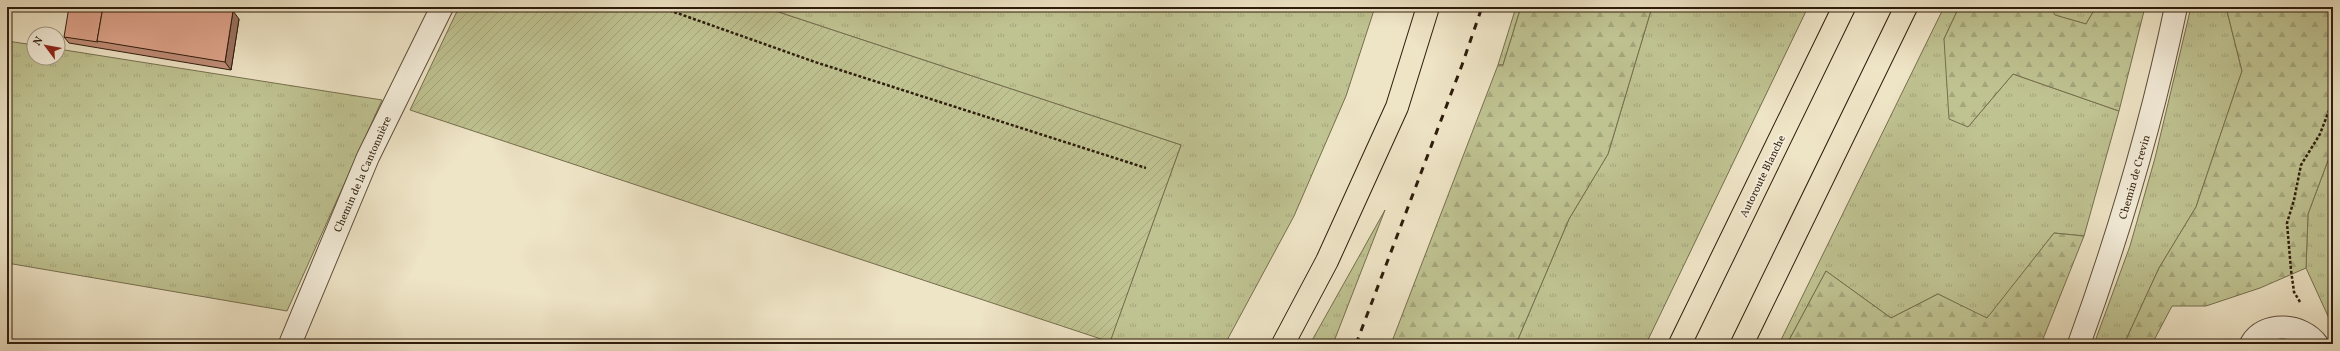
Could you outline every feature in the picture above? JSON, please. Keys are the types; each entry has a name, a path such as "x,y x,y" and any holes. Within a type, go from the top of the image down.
{"main road":[{"path":"1283,344 1326,261 1397,107 1428,7"},
{"name":"Autoroute Blanche","path":"1680,344 1844,7"},
{"path":"1742,344 1906,7"}],"street":[{"name":"Chemin de la Cantonnière","path":"290,344 368,157 442,7"},
{"name":"Chemin de Crevin","path":"2079,344 2136,170 2162,74 2176,7"},
{"path":"2251,344 2263,330 2272,328 2296,330 2306,333 2317,344"}],"path":[{"path":"660,7 815,62 1146,168"},
{"path":"2296,330 2300,302 2294,292 2287,223 2294,200 2301,165 2320,134 2333,100"}],"green space":[{"path":"459,7 763,7 1181,145 1110,342 410,110"},
{"path":"763,7 1375,7 1346,96 1294,216 1225,344 1109,344 1181,145"},
{"path":"1516,7 1521,7 1503,65 1498,65"},
{"path":"1521,7 1652,7 1608,154 1569,219 1516,344 1391,344 1498,65 1503,65"},
{"path":"1652,7 1808,7 1646,344 1516,344 1569,219 1608,154"},
{"path":"1944,7 1959,7 1944,39 1968,127 2013,74 2119,111 2084,236 2054,233 1987,319 1938,294 1891,318 1826,271 1787,344 1779,344"},
{"path":"1959,7 2051,7 2055,15 2086,24 2096,7 2145,7 2119,111 2013,74 1968,127 1949,119 1944,39"},
{"path":"2051,7 2096,7 2086,24 2054,15"},
{"path":"2191,7 2226,7 2242,71 2196,207 2159,268 2124,344 2094,344 2130,246 2155,158"},
{"path":"2226,7 2333,7 2333,147 2308,214 2306,268 2260,288 2206,306 2172,306 2152,344 2124,344 2159,268 2196,207 2242,71"},
{"path":"7,41 26,44 26,66 66,66 66,50 382,100 287,311 7,263"},
{"path":"2333,147 2333,327 2306,268 2308,214"},
{"path":"1385,210 1333,344 1310,344"},
{"path":"2054,233 2084,236 2041,344 1787,344 1826,271 1891,318 1938,294 1987,318"}],"building":[{"path":"69,7 103,7 98,42 66,37 66,26"},
{"path":"103,7 211,7 233,11 225,62 97,41"}],"railway":[{"path":"1356,344 1462,65 1482,7"}]}
